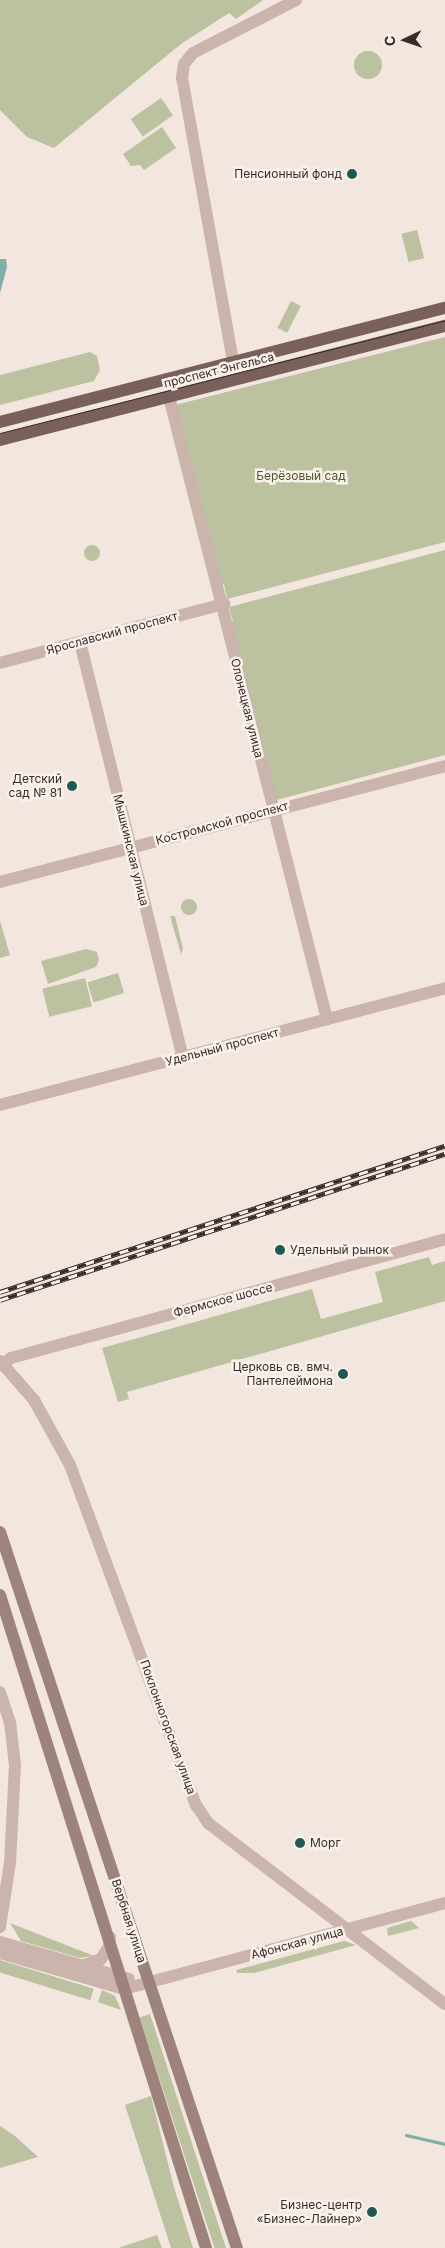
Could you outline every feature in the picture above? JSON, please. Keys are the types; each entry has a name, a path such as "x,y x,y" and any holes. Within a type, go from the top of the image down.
{"main road":[{"name":"проспект Энгельса","path":"0,422 445,308"},
{"name":"проспект Энгельса","path":"0,440 445,326"},
{"name":"Вербная улица","path":"0,1532 237,2248"},
{"name":"Вербная улица","path":"1,1598 110,1937 122,1983 206,2248"}],"street":[{"path":"233,361 182,78 184,64 193,54 296,0"},
{"name":"Олонецкая улица","path":"169,397 327,1019"},
{"name":"Ярославский проспект","path":"0,663 223,604"},
{"name":"Мышкинская улица","path":"80,642 183,1057"},
{"name":"Костромской проспект","path":"0,882 445,766"},
{"name":"Удельный проспект","path":"0,1105 445,988"},
{"name":"Фермское шоссе","path":"1,1362 445,1239"},
{"name":"Поклонногорская улица","path":"1,1362 34,1400 86,1501 196,1805 208,1823 445,2004"},
{"path":"0,1692 10,1722 15,1765 10,1863 0,1927"},
{"name":"Афонская улица","path":"122,1983 148,1981 445,1903"},
{"path":"82,1966 101,1959 109,1946 110,1937"},
{"path":"0,1942 82,1966 122,1983"},
{"path":"0,1953 122,1983"}],"green space":[{"path":"0,0 263,0 236,19 229,13 181,44 54,148 27,137 0,110"},
{"path":"368,51 378,55 382,65 378,75 368,79 358,75 354,65 358,55"},
{"path":"161,98 173,115 143,136 131,119"},
{"path":"162,127 176,148 144,170 140,165 131,166 123,154"},
{"path":"417,230 424,258 408,262 401,234"},
{"path":"291,301 301,306 287,333 277,328"},
{"name":"Берёзовый сад","path":"445,337 445,542 227,599 224,584 219,585 175,405"},
{"path":"90,352 97,356 100,370 94,381 0,405 0,375"},
{"path":"89,545 95,545 100,550 98,559 89,561 84,556 84,550"},
{"path":"445,550 445,755 273,801 230,623 233,622 229,607"},
{"path":"189,899 195,901 197,907 195,913 189,915 183,913 181,907 183,901"},
{"path":"170,916 175,916 183,949 181,954"},
{"path":"0,921 10,955 0,958"},
{"path":"86,949 97,952 99,960 96,967 48,984 41,961"},
{"path":"118,973 124,993 94,1002 87,982"},
{"path":"85,978 92,1006 49,1017 42,989"},
{"path":"429,1257 432,1265 445,1261 445,1301 127,1392 129,1399 118,1402 102,1348 312,1289 321,1319 383,1302 375,1272"},
{"path":"411,1921 419,1928 388,1936 387,1928"},
{"path":"10,1923 94,1956 80,1958 21,1941"},
{"path":"344,1941 356,1945 254,1973 237,1973 236,1970"},
{"path":"0,1960 94,1989 90,2000 0,1973"},
{"path":"102,1990 115,1996 121,2010 98,2002"},
{"path":"150,2014 226,2248 214,2248 140,2017"},
{"path":"151,2096 174,2187 193,2248 171,2248 125,2105"},
{"path":"0,2126 15,2136 38,2157 0,2168"},
{"path":"157,2235 162,2248 118,2248"}],"water":[{"path":"0,259 6,259 7,267 0,293"}],"waterway":[{"path":"406,2135 445,2144"}],"tram line":[{"path":"0,433 445,320"}],"railway":[{"path":"0,1292 445,1146"},
{"path":"0,1300 445,1154"}],"place":[{"name":"Пенсионный фонд","path":"352,174"},
{"name":"Детский сад № 81","path":"72,786"},
{"name":"Удельный рынок","path":"280,1250"},
{"name":"Церковь св. вмч. Пантелеймона","path":"343,1374"},
{"name":"Морг","path":"300,1843"},
{"name":"Бизнес-центр «Бизнес-Лайнер»","path":"372,2212"}]}
